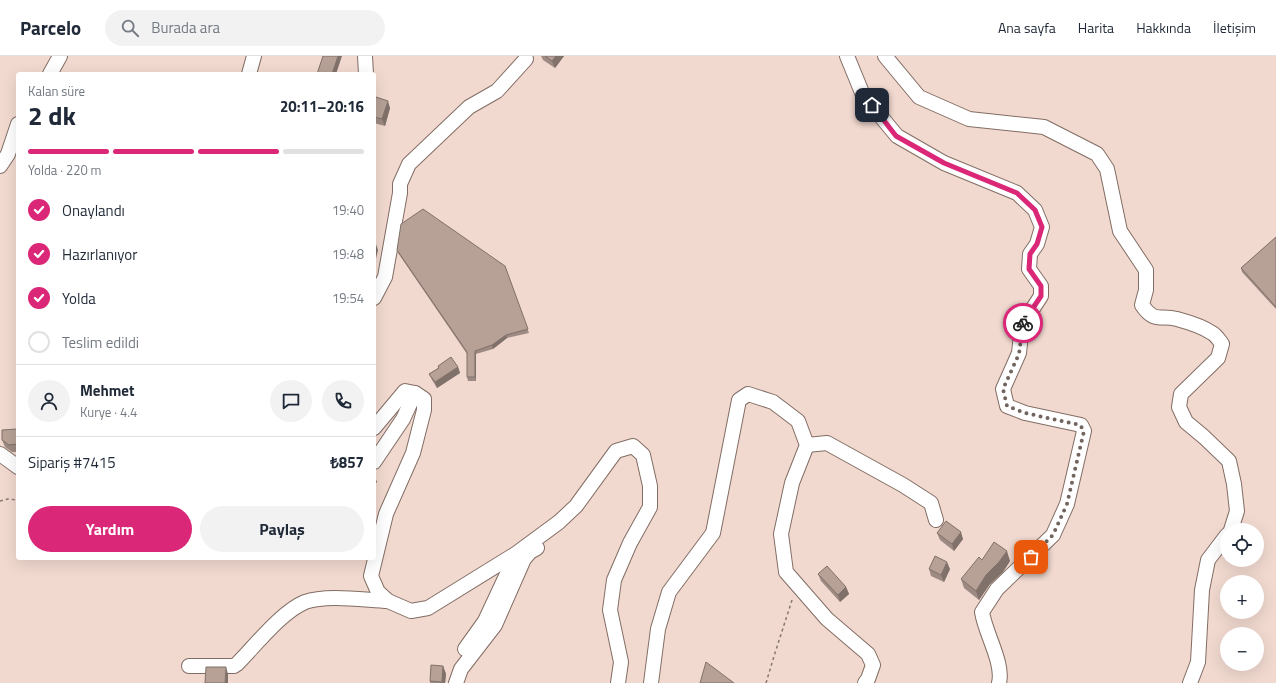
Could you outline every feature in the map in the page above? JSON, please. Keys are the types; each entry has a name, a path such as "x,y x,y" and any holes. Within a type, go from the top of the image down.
{"street":[{"path":"51,72 60,56"},
{"path":"250,72 254,56"},
{"path":"365,56 366,72"},
{"path":"846,56 863,95 896,136 944,163 1017,193 1035,210 1042,227 1037,244 1030,254 1029,269 1041,286 1041,296 1022,325 1019,354 1003,389 1007,406 1025,413 1080,425 1084,431 1067,504 1053,535 997,589 982,612 983,622 999,665 999,683"},
{"path":"885,56 919,97 969,119 1044,127 1096,154 1100,159 1107,169 1120,231 1146,270 1146,290 1142,305 1148,314 1158,318 1176,319 1212,333 1222,344 1218,358 1180,394 1179,407 1186,422 1229,461 1234,484 1237,511 1233,523"},
{"path":"376,294 385,277 400,193 400,184 409,164 469,107 497,91 526,59"},
{"path":"0,166 8,154 16,130"},
{"path":"376,426 405,392 415,393 424,399 424,410 413,453 386,514 376,555"},
{"path":"376,459 403,420 415,393"},
{"path":"651,683 658,629 669,592 713,533 739,400 748,394 773,402 798,421 807,445 792,483 780,534 786,572 827,619 868,654 873,666 865,683"},
{"path":"807,445 827,443 903,485 931,503 936,520"},
{"path":"375,560 371,576 378,592 388,601 411,611 428,608 517,553 559,522 576,506 616,451 633,446 643,455 650,486 650,507 630,543 614,580 610,610 621,662 618,683"},
{"path":"0,454 16,466"},
{"path":"456,683 461,669 495,625 524,559 530,552 548,542 559,522"},
{"path":"1190,683 1198,662 1202,590 1208,560 1220,544"},
{"path":"456,663 485,621 517,553"},
{"path":"189,666 234,666 286,614 305,602 322,598 388,601"}],"path":[{"path":"0,501 8,499 16,500"},
{"path":"766,683 797,584"}],"building":[{"path":"323,56 338,56 333,72 318,72"},
{"path":"545,56 556,56 552,61"},
{"path":"376,97 388,101 382,119 376,118"},
{"path":"423,209 505,266 528,329 506,335 492,345 475,351 475,377 467,377 467,352 397,250 401,224"},
{"path":"1276,237 1276,307 1241,268"},
{"path":"451,357 458,367 435,382 429,374 439,368 438,366"},
{"path":"16,429 16,444 9,445 2,440 2,430"},
{"path":"946,521 961,532 952,544 937,533"},
{"path":"994,542 1007,551 999,562 986,575 976,591 961,579 979,557 982,560"},
{"path":"935,556 947,562 941,575 929,569"},
{"path":"827,566 846,587 838,595 818,574"},
{"path":"706,662 734,683 700,683"},
{"path":"431,665 443,666 442,682 430,681"},
{"path":"206,667 226,667 225,683 205,683"}],"way so far":[{"path":"1023,323 1019,354 1003,389 1007,406 1025,413 1080,425 1084,431 1067,504 1053,535 1031,557"}],"route":[{"path":"872,105 896,136 944,163 1017,193 1035,210 1042,227 1037,244 1030,254 1029,269 1041,286 1041,296 1023,323"}]}
